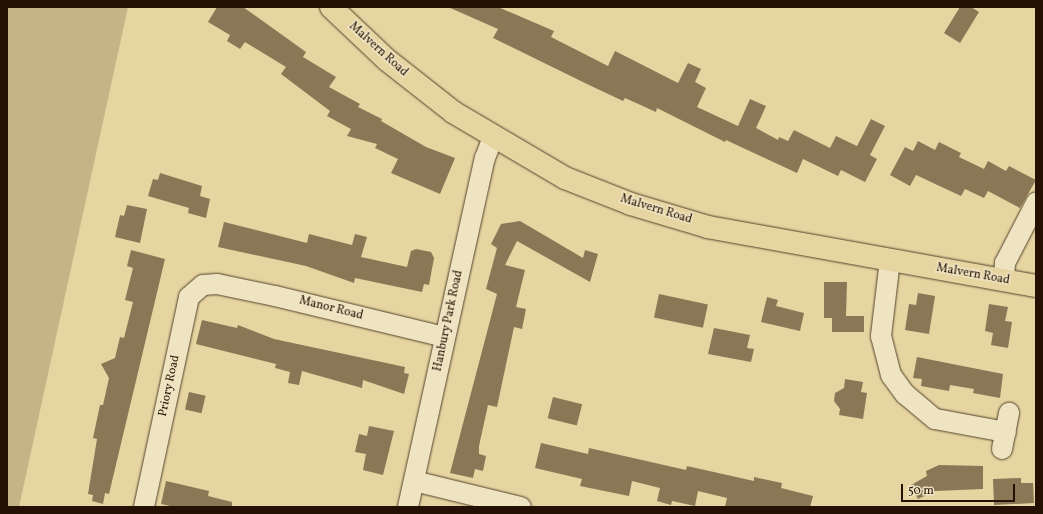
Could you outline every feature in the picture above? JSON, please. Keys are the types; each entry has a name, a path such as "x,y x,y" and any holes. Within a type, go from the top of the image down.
{"main road":[{"name":"Malvern Road","path":"331,7 387,60 453,112 565,178 631,204 708,227 1036,286"}],"street":[{"name":"Hanbury Park Road","path":"408,507 485,158 494,136"},
{"path":"1004,281 1005,263 1036,203"},
{"path":"890,260 881,336 891,376 905,394 935,419 1005,432"},
{"name":"Manor Road","path":"217,284 445,337"},
{"name":"Priory Road","path":"144,507 189,297 203,285 217,284"},
{"path":"414,481 520,507"}],"shaded area":[{"path":"7,7 128,7 19,507 7,507"}],"building":[{"path":"217,7 243,7 306,52 303,57 336,77 329,87 360,104 358,107 382,119 381,121 426,147 455,158 440,194 391,173 398,159 375,148 377,144 347,136 351,129 327,116 330,111 281,74 286,67 245,42 240,49 227,41 230,35 208,22"},
{"path":"448,7 498,7 554,31 551,37 608,66 615,51 678,83 688,63 701,69 695,82 706,88 697,107 738,126 750,99 766,106 756,128 778,140 779,137 788,141 794,130 830,148 836,136 857,146 871,119 885,126 870,155 877,159 865,182 841,170 838,176 803,159 797,173 726,140 725,142 657,108 656,112 625,98 623,101 587,84 493,38 498,29"},
{"path":"960,7 971,7 979,12 960,43 944,33"},
{"path":"918,141 935,150 939,142 961,153 959,157 984,169 988,161 1006,171 1009,166 1036,180 1020,208 988,191 984,198 965,189 961,196 916,175 910,186 890,175 905,147 913,151"},
{"path":"160,173 202,186 200,196 210,199 206,218 188,213 189,208 148,196 153,179 158,180"},
{"path":"127,205 147,209 140,243 115,237 120,215 124,216"},
{"path":"520,221 583,258 585,250 598,254 590,282 517,241 505,265 525,270 516,307 526,309 522,329 514,327 497,407 488,405 479,446 479,454 486,456 483,471 475,469 473,478 450,473 497,294 486,289 497,248 491,244 501,224"},
{"path":"224,222 307,243 309,234 352,245 355,234 367,237 361,257 407,267 411,251 416,249 431,252 434,258 429,285 424,284 422,292 355,278 354,283 306,266 218,247"},
{"path":"131,250 165,259 109,494 105,493 103,504 92,501 93,495 88,494 97,439 93,438 100,405 103,405 109,378 101,364 115,358 120,337 124,338 133,302 125,300 133,268 127,266"},
{"path":"824,282 847,282 846,316 864,316 864,332 832,332 832,318 824,318"},
{"path":"918,293 935,296 929,334 905,330 909,304 916,305"},
{"path":"659,294 708,304 703,328 654,317"},
{"path":"767,297 778,300 776,306 804,313 800,331 761,322"},
{"path":"989,304 1008,307 1005,321 1012,322 1008,348 991,345 993,333 985,331"},
{"path":"202,320 237,328 238,325 274,339 405,367 404,373 409,374 404,394 363,380 362,388 302,371 299,385 288,383 290,372 275,368 276,364 196,344"},
{"path":"714,328 750,335 747,348 754,349 751,362 708,354"},
{"path":"917,357 1003,374 1000,398 973,393 974,389 950,385 949,391 921,386 922,379 913,378"},
{"path":"845,379 863,382 861,392 867,393 863,419 839,415 840,409 834,401 835,393 844,388"},
{"path":"189,392 206,396 202,413 185,410"},
{"path":"553,397 582,404 577,426 548,418"},
{"path":"369,426 394,431 383,475 363,470 366,454 355,452 359,434 367,436"},
{"path":"541,443 588,454 589,448 686,470 687,466 754,481 754,477 782,483 781,488 813,496 810,507 725,507 727,498 698,491 695,506 672,501 671,505 657,501 660,488 632,481 629,496 580,486 582,479 535,468"},
{"path":"939,465 983,466 983,489 935,491 918,499 911,485 927,476 926,471"},
{"path":"1021,478 1021,483 1033,483 1034,503 994,505 993,479"},
{"path":"166,481 209,491 208,496 232,502 232,507 175,507 161,504"}]}
